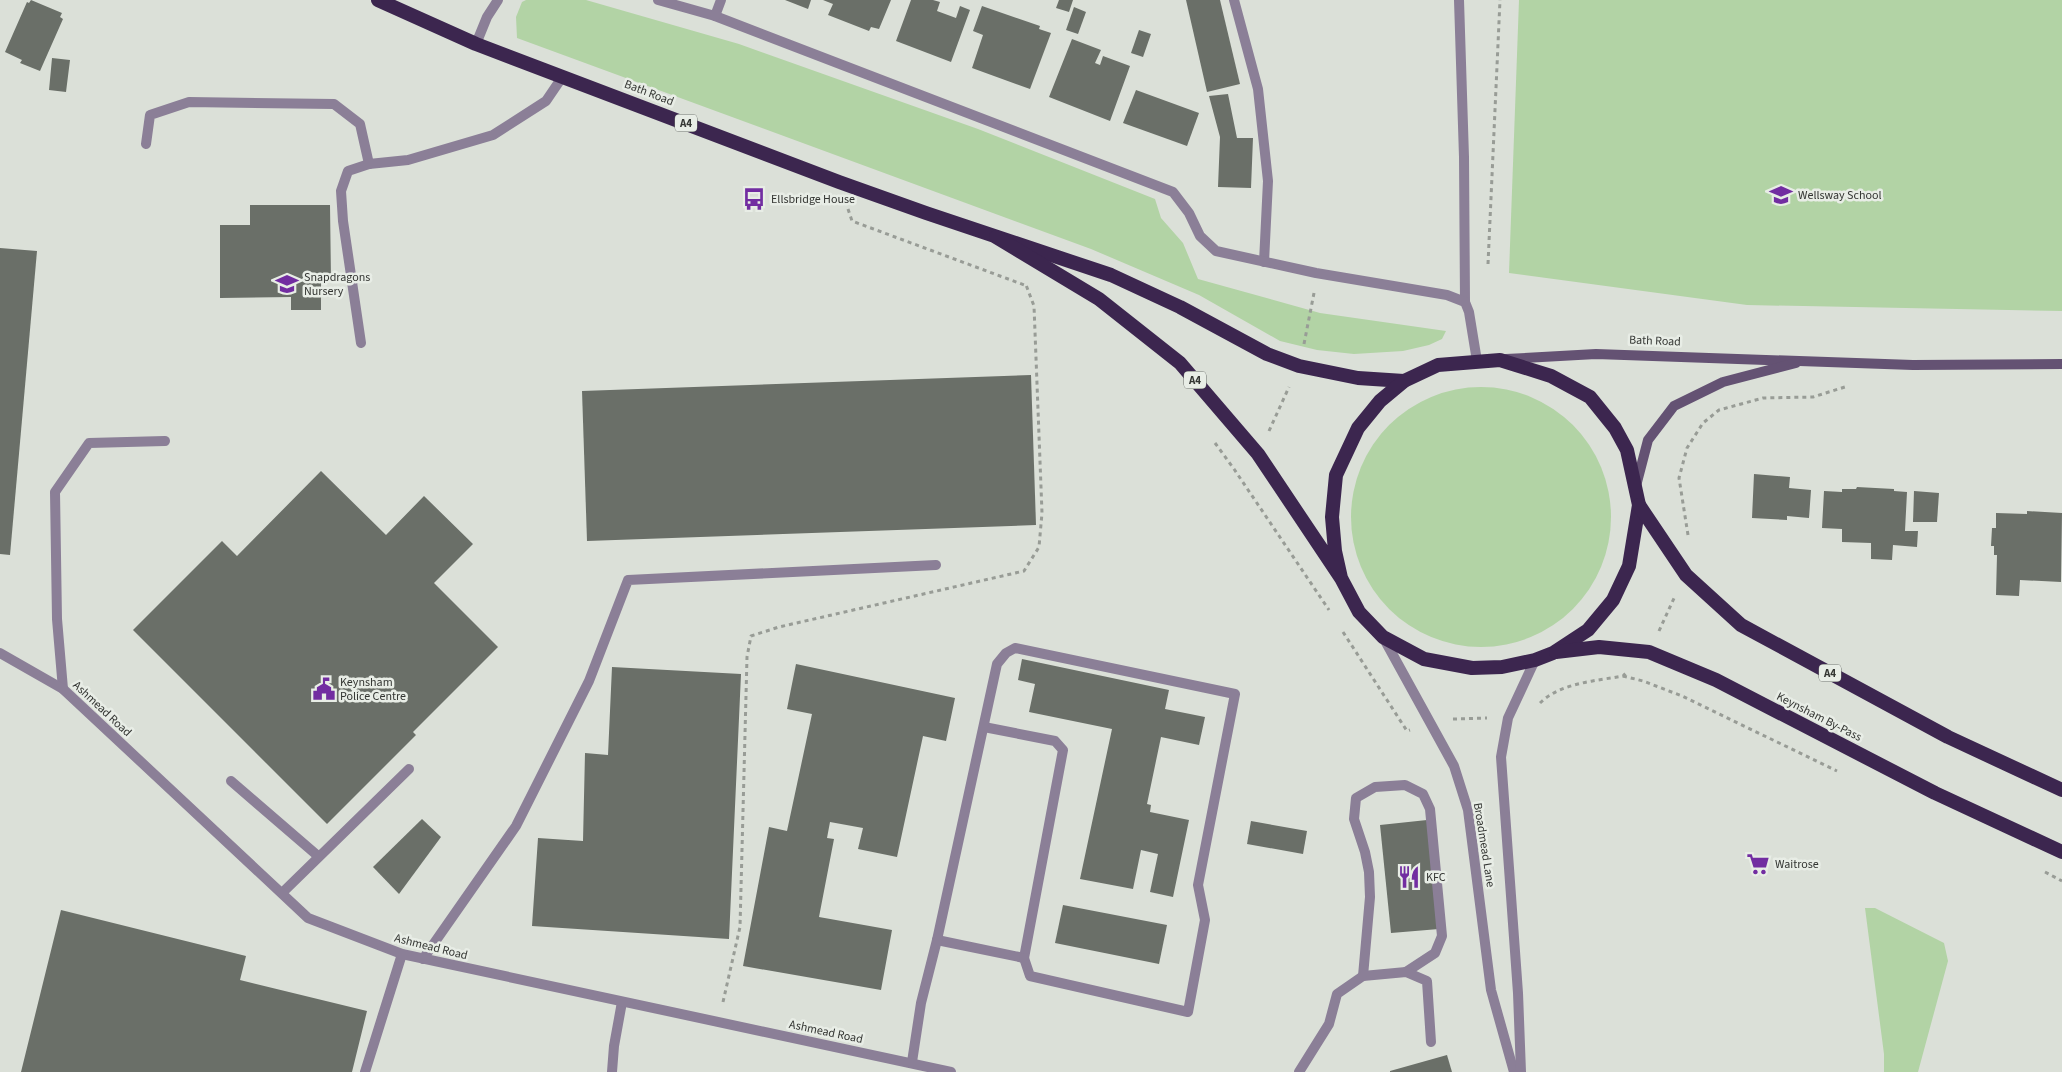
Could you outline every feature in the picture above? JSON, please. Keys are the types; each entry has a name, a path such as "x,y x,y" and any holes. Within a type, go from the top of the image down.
{"highway":[{"name":"Bath Road","path":"378,0 476,44 839,182 996,237"},
{"name":"A4","path":"996,237 1111,275 1180,307 1267,354 1299,366 1358,378 1404,381"},
{"name":"A4","path":"996,237 1099,299 1180,363 1258,454 1341,578 1359,612 1383,637 1424,659 1472,668 1502,667 1535,660 1553,653 1588,630 1613,600 1629,566 1639,505"},
{"name":"A4","path":"1341,578 1332,517 1336,476 1358,428 1380,401 1404,381 1438,365 1500,360 1551,376 1590,397 1615,428 1627,450 1639,505 1686,574 1741,624 1948,737 2062,790"},
{"name":"Keynsham By-Pass","path":"1553,653 1599,647 1649,652 1716,680 1934,793 2062,852"}],"main road":[{"name":"Bath Road","path":"1500,360 1596,354 1913,365 2062,364"},
{"name":"Bath Road","path":"1635,487 1648,440 1674,406 1723,382 1809,360"}],"street":[{"path":"476,44 487,17 498,0"},
{"path":"658,0 715,16 1173,192 1189,212 1200,236 1216,251 1264,262 1447,295 1465,302"},
{"path":"715,16 721,0"},
{"path":"1234,0 1258,89 1267,172 1264,262"},
{"path":"1459,0 1464,157 1465,302 1470,312 1477,361"},
{"path":"361,343 341,191 348,171 369,164 408,160 492,135 546,101 563,76"},
{"path":"146,144 150,115 189,102 334,104 360,124 369,164"},
{"path":"63,690 57,619 55,492 90,443 165,441"},
{"path":"423,959 516,826 589,681 628,580 936,565"},
{"name":"Broadmead Lane","path":"1383,637 1454,766 1468,810 1491,990 1514,1072"},
{"path":"912,1062 921,1003 938,940 997,664 1006,653 1015,648 1235,694 1198,885 1205,920 1188,1012 1030,976 1024,958 1063,750 1055,741 984,727"},
{"name":"Ashmead Road","path":"0,653 63,690 308,918 402,954 912,1062 951,1072"},
{"name":"Broadmead Lane","path":"1520,1072 1518,993 1501,757 1508,718 1535,660"},
{"path":"282,893 409,769"},
{"path":"231,781 318,856"},
{"path":"1300,1072 1329,1024 1337,994 1363,976 1406,972 1434,953 1442,936 1430,809 1423,794 1406,785 1375,787 1356,798 1354,819 1365,852 1369,872 1370,896 1363,976"},
{"path":"938,940 1024,958"},
{"path":"365,1072 402,954"},
{"path":"1406,972 1427,982 1431,1042"},
{"path":"612,1072 614,1046 622,1002"}],"path":[{"path":"1488,266 1500,0"},
{"path":"839,182 852,221 1026,285 1035,290"},
{"path":"719,1022 740,926 747,657 751,636 779,627 1024,571 1039,547 1042,513 1034,306 1026,285"},
{"path":"1623,676 1649,652 1686,574 1688,532 1679,478 1687,448 1703,423 1719,410 1763,398 1813,397 1849,385"},
{"path":"1211,438 1240,477 1332,614"},
{"path":"1343,631 1407,731 1429,719 1508,718"},
{"path":"1539,705 1550,693 1592,681 1623,676 1682,696 1841,773"},
{"path":"2044,872 2062,881"}],"green space":[{"path":"526,0 586,0 739,44 978,129 1155,199 1161,218 1183,243 1198,279 1320,313 1446,331 1442,339 1429,345 1403,351 1354,354 1317,350 1280,341 1199,295 1091,249 517,38 516,17 522,2"},
{"name":"Wellsway School","path":"1519,0 2062,0 2062,311 1747,305 1509,273"},
{"path":"1468,387 1494,387 1519,392 1542,402 1564,416 1582,434 1596,456 1606,479 1611,504 1611,530 1606,555 1596,578 1582,600 1564,618 1542,632 1519,642 1494,647 1468,647 1443,642 1420,632 1398,618 1380,600 1366,578 1356,555 1351,530 1351,504 1356,479 1366,456 1380,434 1398,416 1420,402 1443,392"},
{"path":"1865,908 1875,908 1944,943 1948,961 1918,1072 1884,1072 1884,1054"}],"building":[{"path":"31,0 62,13 60,17 63,19 40,71 20,63 22,60 5,52 27,2 29,3"},
{"path":"785,0 811,0 808,9"},
{"path":"823,0 891,0 879,29 871,27 869,31 828,15 833,4"},
{"path":"911,0 933,0 940,2 937,11 956,18 960,6 970,10 951,62 896,41"},
{"path":"1059,0 1073,0 1069,12 1056,8"},
{"path":"1186,0 1220,0 1240,84 1207,92"},
{"path":"982,6 1040,26 1039,29 1051,33 1030,89 972,68 983,35 973,31"},
{"path":"1074,7 1086,12 1078,34 1066,30"},
{"path":"1139,30 1151,34 1143,57 1131,53"},
{"path":"1072,39 1101,50 1095,63 1100,65 1103,56 1130,66 1110,121 1049,97"},
{"path":"52,58 70,60 66,92 49,90"},
{"path":"1136,90 1199,113 1187,146 1123,123"},
{"path":"1228,94 1237,138 1253,138 1251,188 1218,187 1220,137 1209,96"},
{"path":"250,205 330,205 331,280 321,280 321,310 291,310 291,297 220,298 220,225 250,225"},
{"path":"0,248 37,251 10,555 0,554"},
{"path":"1031,375 1036,525 587,541 582,391"},
{"name":"Keynsham Police Centre","path":"321,471 386,535 424,496 473,544 434,583 498,647 413,732 416,735 327,824 133,630 222,541 237,556"},
{"path":"1754,474 1790,477 1789,488 1811,490 1809,518 1787,516 1787,520 1752,518"},
{"path":"1857,487 1894,489 1894,491 1907,492 1905,531 1918,531 1917,547 1893,545 1892,560 1871,559 1871,543 1842,542 1842,529 1822,528 1824,491 1842,492 1842,489 1856,489"},
{"path":"1914,491 1939,493 1937,522 1913,522"},
{"path":"2027,511 2062,513 2061,582 2020,580 2019,596 1996,595 1997,555 1994,555 1994,546 1991,546 1992,528 1996,528 1996,513 2027,514"},
{"path":"1022,659 1169,690 1165,709 1205,717 1199,745 1161,737 1147,804 1151,805 1150,812 1189,820 1173,897 1150,892 1158,854 1141,850 1133,889 1080,879 1112,729 1029,712 1035,684 1018,680"},
{"path":"796,664 955,698 946,741 923,736 897,857 858,849 863,828 830,822 827,838 834,839 819,917 892,930 881,990 743,966 769,827 787,831 812,714 787,709"},
{"path":"612,667 741,674 729,939 532,926 538,838 583,841 585,753 608,755"},
{"path":"422,819 441,837 399,894 373,867"},
{"name":"KFC","path":"1427,820 1439,929 1391,933 1380,825"},
{"path":"1251,821 1307,831 1303,854 1247,844"},
{"path":"1063,905 1167,925 1159,964 1055,943"},
{"path":"61,910 246,956 240,980 367,1011 352,1072 21,1072"},
{"path":"1447,1055 1452,1072 1390,1072 1390,1071"}],"place":[{"name":"Wellsway School","path":"1781,195"},
{"name":"Ellsbridge House","path":"754,199"},
{"name":"Snapdragons Nursery","path":"287,284"},
{"name":"Keynsham Police Centre","path":"324,689"},
{"name":"Waitrose","path":"1758,864"},
{"name":"KFC","path":"1409,877"}]}
